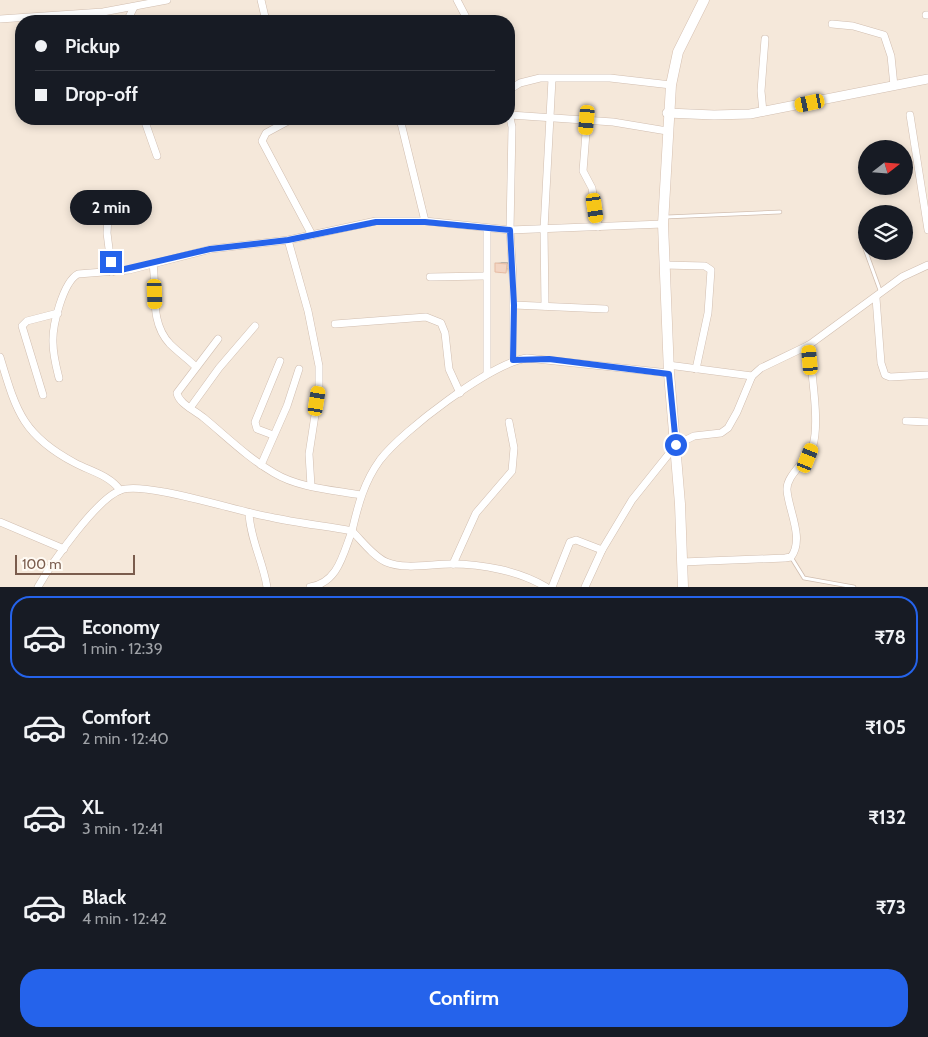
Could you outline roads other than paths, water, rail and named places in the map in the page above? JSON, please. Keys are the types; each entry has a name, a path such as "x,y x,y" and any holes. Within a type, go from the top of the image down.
{"main road":[{"path":"683,587 676,445 669,369 663,220 667,113 671,85 678,52 704,0"}],"street":[{"path":"67,15 134,7 167,0"},
{"path":"260,0 264,15"},
{"path":"457,0 465,15"},
{"path":"130,15 134,7"},
{"path":"0,20 15,19"},
{"path":"832,24 853,26 884,35 891,56 894,86"},
{"path":"763,112 761,91 765,38"},
{"path":"515,87 529,80 610,78 671,85"},
{"path":"545,306 544,229 552,79"},
{"path":"667,113 714,116 763,112 928,79"},
{"path":"515,114 587,120 667,131"},
{"path":"910,115 928,230"},
{"path":"587,120 583,171 592,188 598,227"},
{"path":"146,125 157,156"},
{"path":"281,125 266,133 262,141 312,235"},
{"path":"401,125 425,222"},
{"path":"512,125 510,230 514,305 513,360"},
{"path":"109,201 107,233 112,272"},
{"path":"59,378 52,341 58,313 71,277 86,272 112,272 153,264 210,249 288,240 376,222 425,222 510,230 598,227 663,220"},
{"path":"487,229 485,276 487,373"},
{"path":"288,240 308,311 319,366 319,389 309,454 311,486"},
{"path":"153,264 155,306 161,332 169,343 196,367"},
{"path":"664,264 704,266 711,270 708,314 696,369"},
{"path":"585,587 602,550 632,500 676,445 694,436 721,433 728,428 752,376 762,368 809,345 832,327 879,296 902,277 928,265"},
{"path":"430,277 485,276"},
{"path":"879,296 881,362 885,375 890,377 928,375"},
{"path":"514,305 605,309"},
{"path":"43,395 22,326 27,321 58,313"},
{"path":"335,324 426,317 435,319 441,323 445,333 449,368 460,393"},
{"path":"190,408 219,368 255,326"},
{"path":"218,340 177,393 180,400 238,448 276,474 311,486 361,495"},
{"path":"682,562 791,557 794,553 795,525 786,488 789,477 808,458 814,443 809,345"},
{"path":"0,357 21,418 32,432 74,462 108,478 120,490"},
{"path":"310,587 328,581 336,571 352,531 361,495 380,460 394,445 460,393 487,373 513,360 549,359 669,369 696,369 752,376"},
{"path":"273,436 257,429 255,422 280,361"},
{"path":"261,465 287,406 299,369"},
{"path":"906,421 928,422"},
{"path":"453,564 476,513 512,471 514,448 509,422"},
{"path":"40,587 53,562 110,496 120,490 144,488 249,513 352,531 386,562 401,565 453,564 510,572 536,581 546,587"},
{"path":"249,513 250,528 264,567 268,587"},
{"path":"0,522 64,549"},
{"path":"552,587 570,542 576,540 602,550"}],"lane":[{"path":"663,220 780,212"},
{"path":"868,260 879,296"},
{"path":"791,557 804,578 854,587"}]}
